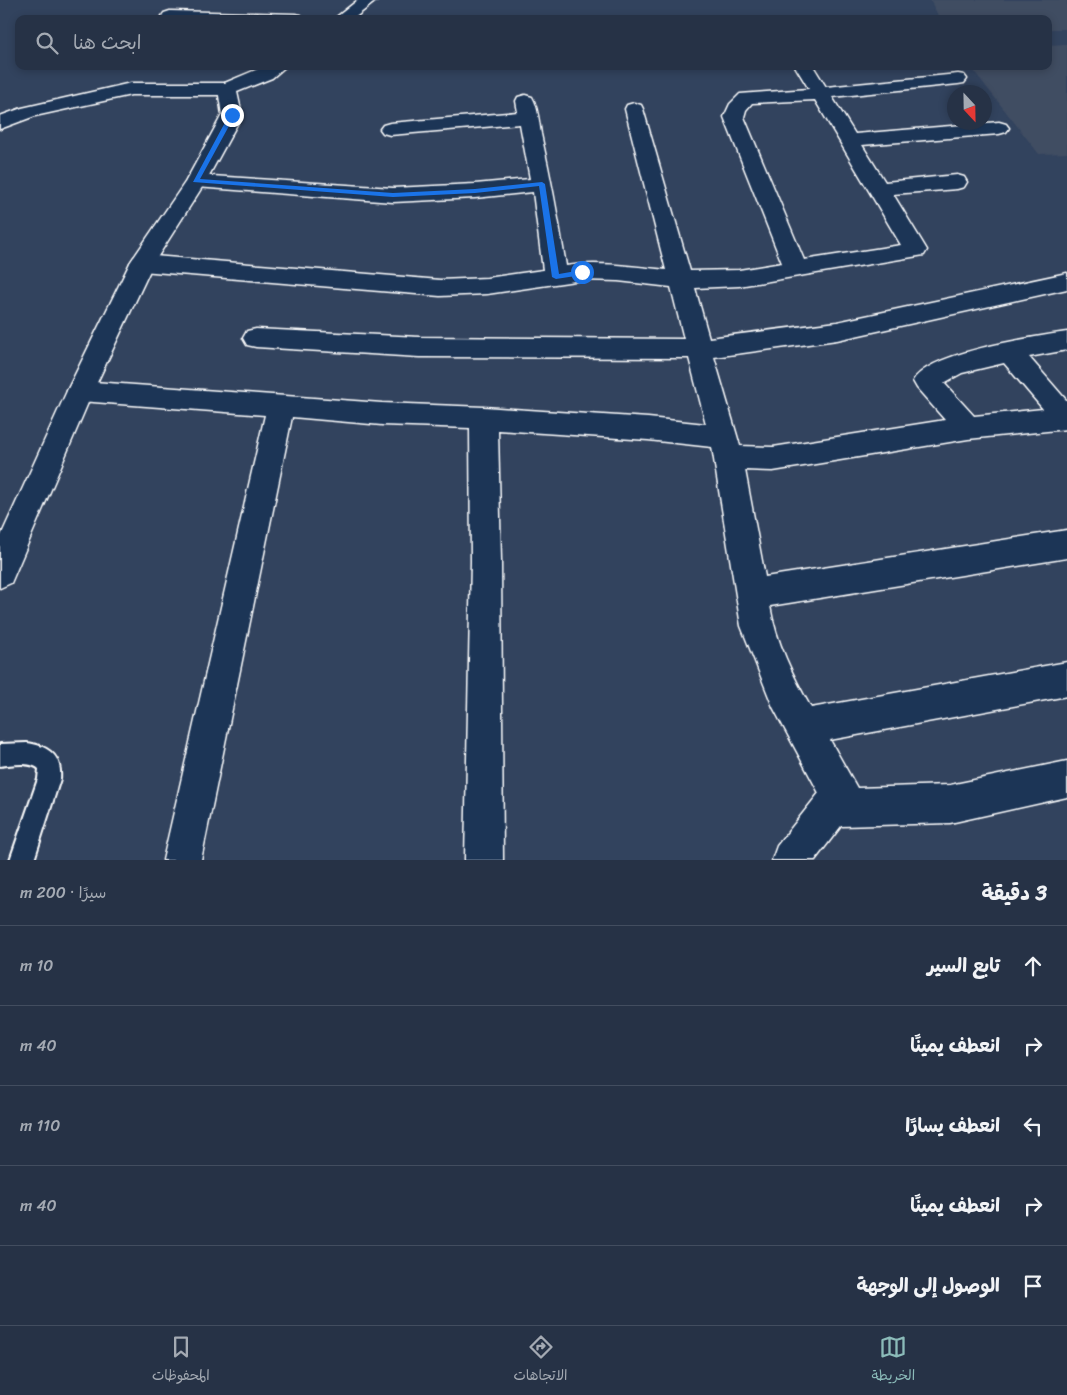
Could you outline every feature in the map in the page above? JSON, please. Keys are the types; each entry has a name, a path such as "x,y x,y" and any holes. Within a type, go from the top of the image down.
{"street":[{"path":"172,15 182,0"},
{"path":"348,15 369,0"},
{"path":"0,123 29,112 136,81 227,89 266,74 272,70"},
{"path":"142,263 440,288 487,286 582,272 618,273 681,280 739,278 916,250 806,70"},
{"path":"796,269 734,117 737,108 747,98 821,94 834,90 958,79"},
{"path":"0,573 80,391 142,263 196,181 232,115 227,89"},
{"path":"634,108 726,448 757,626 785,695 840,795 791,860"},
{"path":"390,129 527,109 542,184 556,277"},
{"path":"849,140 999,128"},
{"path":"196,181 393,195 475,191 542,184"},
{"path":"879,189 957,182"},
{"path":"256,338 419,347 699,349 837,331 1067,281"},
{"path":"968,428 926,381 955,365 1067,341"},
{"path":"1009,352 1066,418"},
{"path":"80,391 382,414 484,418 648,429 773,459 968,428 1066,418"},
{"path":"182,860 281,405"},
{"path":"484,418 486,561 484,860"},
{"path":"752,594 1067,544"},
{"path":"802,727 1067,679"},
{"path":"831,807 950,804 1067,779"}],"lane":[{"path":"0,755 42,756 49,762 51,767 49,779 22,860"}],"shaded area":[{"path":"930,0 1067,0 1067,29 1052,29 1052,15 938,15"},
{"path":"1067,44 1067,153 1039,154 992,94 992,85 985,85 973,70 1052,70 1052,45"}],"route":[{"path":"232,115 196,181 393,195 475,191 542,184 556,277 582,272"}]}
